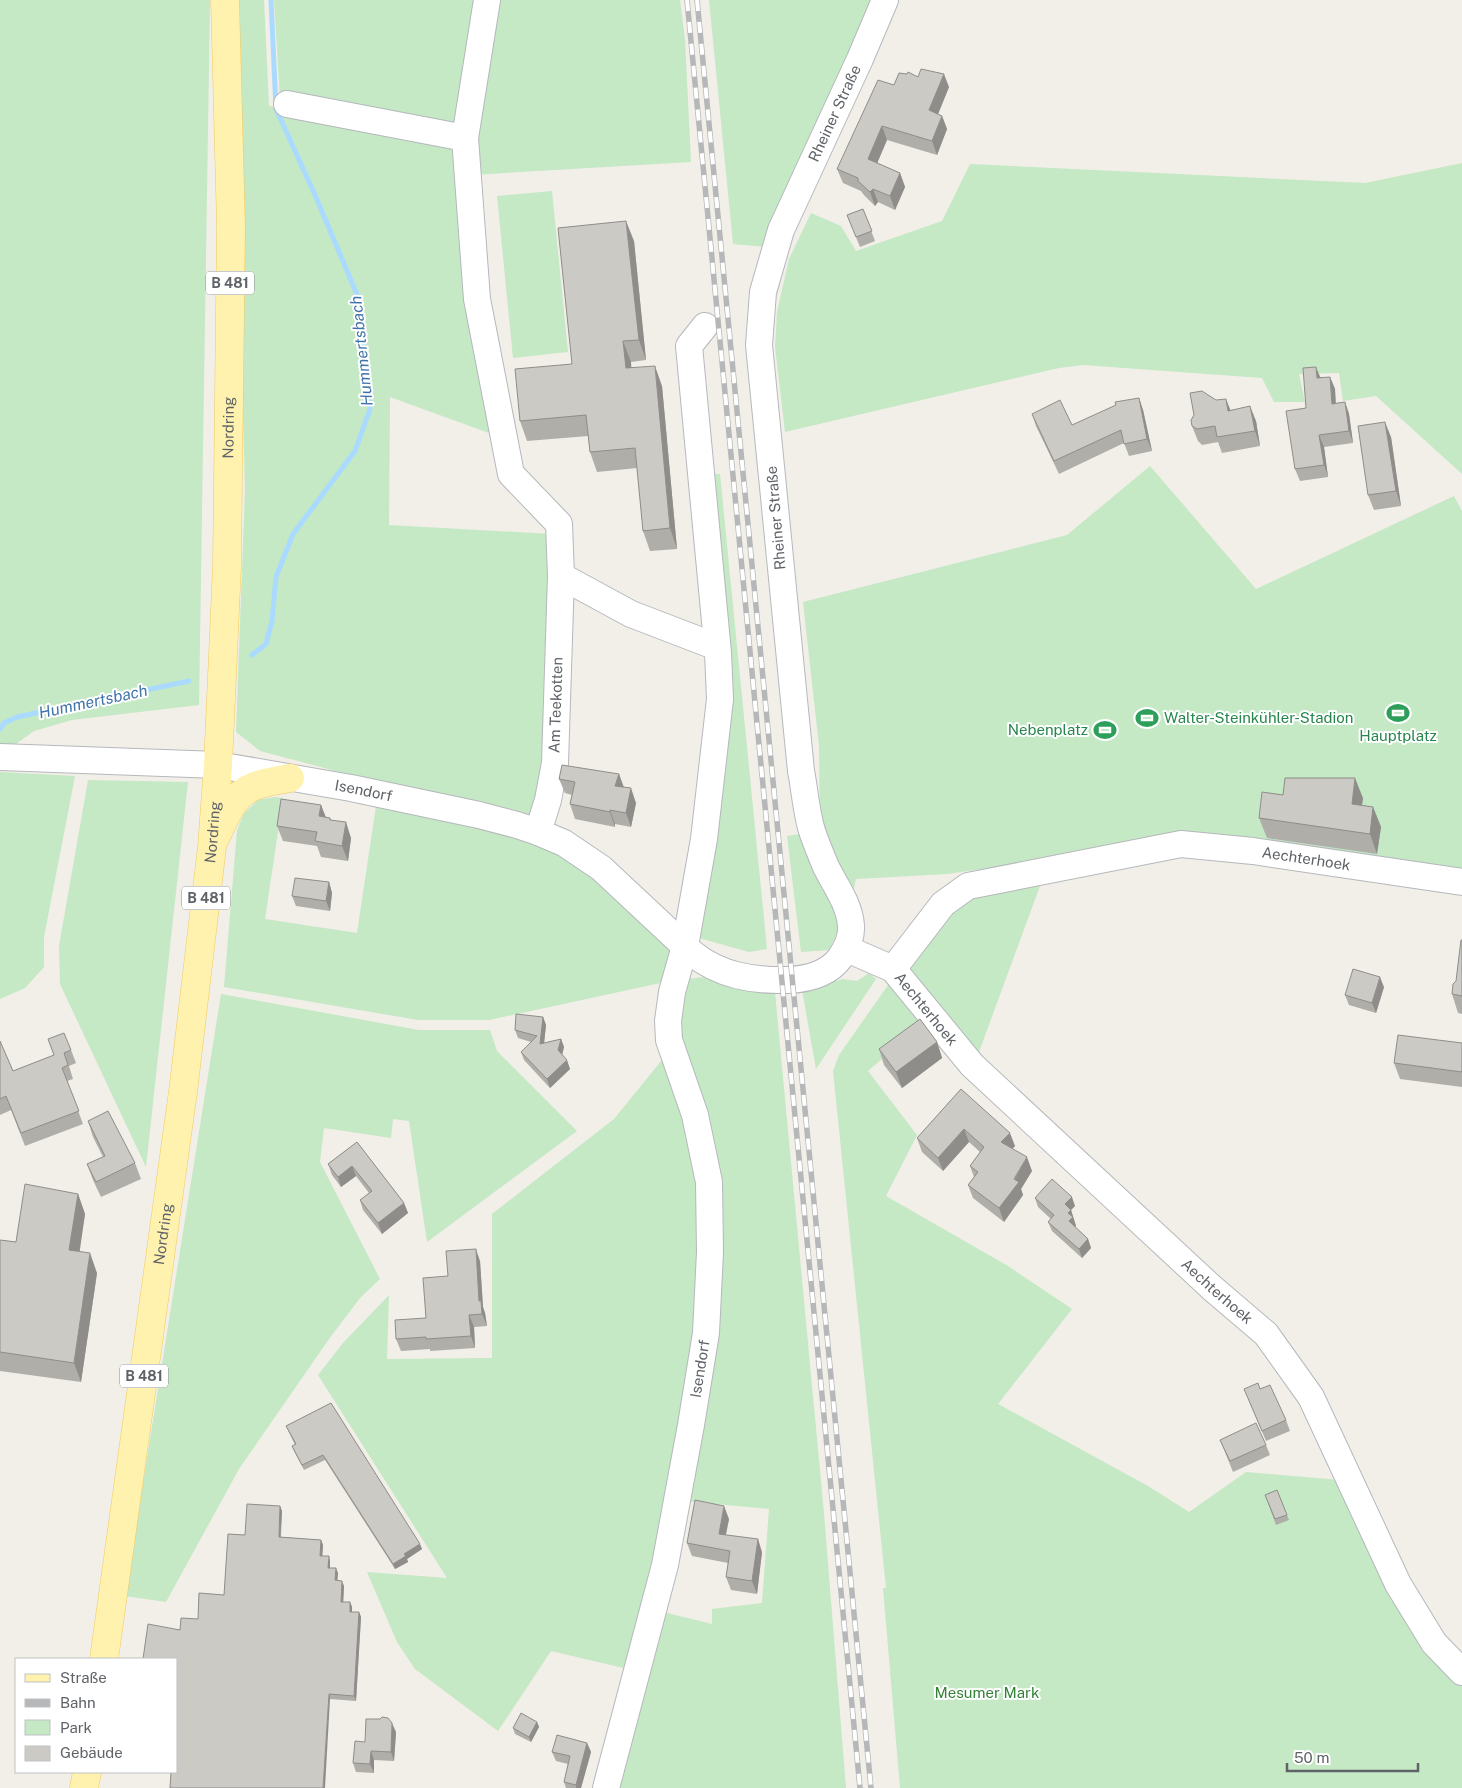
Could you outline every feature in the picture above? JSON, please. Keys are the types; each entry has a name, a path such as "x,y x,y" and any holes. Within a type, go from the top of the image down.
{"main road":[{"name":"Nordring","path":"104,1658 183,1092 212,847 218,765 227,566 231,226 225,0"},
{"path":"212,847 229,810 241,794 258,785 290,778"},
{"path":"84,1788 87,1773"}],"street":[{"name":"Am Teekotten","path":"486,0 465,138 477,299 511,474 559,524 561,576 555,763 548,800 538,832"},
{"name":"Rheiner Straße","path":"757,978 787,980 816,976 835,965 846,948 851,927 844,899 826,866 812,830 801,771 759,346 763,292 781,230 860,59 885,0"},
{"path":"287,104 465,138"},
{"path":"685,946 704,840 719,708 717,647 689,346 705,326"},
{"path":"561,576 632,614 717,647"},
{"name":"Isendorf","path":"3,757 218,765 351,788 479,815 538,832 564,843 602,868 706,964 739,976 757,978"},
{"name":"Aechterhoek","path":"892,969 943,904 968,886 1181,844 1253,851 1462,882"},
{"name":"Isendorf","path":"606,1788 665,1565 692,1425 706,1334 710,1252 709,1182 695,1115 669,1040 668,1021 672,992 685,946"},
{"name":"Aechterhoek","path":"846,948 892,969 972,1065 1212,1288 1266,1334 1311,1397 1398,1584 1434,1643 1462,1672"}],"green space":[{"path":"0,0 210,0 199,705 72,720 34,731 13,746 0,745"},
{"path":"231,0 264,0 269,106 458,143 497,436 390,397 389,525 552,534 548,761 533,823 260,751 236,732 245,489"},
{"path":"274,0 482,0 461,133 280,99"},
{"path":"491,0 680,0 685,40 691,162 472,175"},
{"path":"709,0 873,0 766,247 733,244"},
{"path":"1462,163 1462,474 1376,396 1343,401 1339,373 1299,374 1305,402 1274,402 1262,378 1083,365 1059,368 785,432 775,347 777,312 789,259 811,213 841,226 856,251 942,221 970,164 1365,183"},
{"path":"552,191 568,352 513,358 497,196"},
{"name":"Walter-Steinkühler-Stadion","path":"1150,466 1256,589 1454,496 1462,511 1462,871 1204,837 947,874 856,879 853,893 838,917 837,933 829,950 801,952 787,836 820,831 819,746 803,602 1067,535"},
{"path":"706,474 720,474 767,949 749,952 695,937 710,833"},
{"path":"0,772 75,776 44,937 44,967 25,988 0,999"},
{"path":"88,780 188,782 146,1167 60,984 59,946"},
{"path":"275,797 283,798 265,919 357,933 376,806 454,821 508,834 558,853 579,865 617,895 673,953 665,982 489,1020 418,1020 224,987 237,830 244,813 258,800"},
{"path":"1040,886 976,1060 901,969 971,891"},
{"path":"869,973 876,979 816,1069 802,990 843,979 857,981"},
{"path":"705,977 734,989 775,992 824,1513 846,1788 613,1788 663,1612 712,1624 712,1609 762,1603 769,1509 683,1501 717,1250 677,1037 686,979"},
{"name":"Mesumer Mark","path":"893,978 926,1021 868,1071 917,1135 886,1196 1008,1266 1072,1309 998,1404 1148,1486 1189,1512 1246,1472 1340,1480 1462,1684 1462,1788 900,1788 883,1588 886,1588 833,1071 839,1055"},
{"path":"221,994 419,1030 490,1030 497,1051 577,1131 427,1242 409,1121 393,1119 391,1138 324,1128 320,1162 380,1279 360,1298 329,1339 239,1469 166,1602 125,1596"},
{"path":"666,1055 704,1182 700,1332 632,1670 551,1651 498,1731 415,1669 397,1642 367,1572 447,1578 318,1375 343,1343 389,1295 387,1359 492,1358 492,1214 614,1119"}],"building":[{"path":"921,69 944,74 929,110 942,116 932,141 882,126 868,159 900,173 890,196 873,189 870,192 858,181 858,178 837,169 878,80 894,85 899,73 907,74 908,72 918,77"},
{"path":"863,209 872,231 856,237 847,215"},
{"path":"626,221 639,340 623,341 626,368 655,366 670,528 643,531 635,448 590,452 586,415 520,421 515,369 572,364 558,228"},
{"path":"1316,367 1317,378 1330,377 1332,404 1345,402 1349,431 1319,435 1324,465 1295,469 1286,411 1306,408 1303,368"},
{"path":"1202,391 1216,400 1226,399 1228,411 1250,406 1255,431 1217,437 1215,426 1197,429 1192,426 1191,420 1194,415 1190,393"},
{"path":"1139,398 1147,439 1124,444 1121,430 1054,461 1032,414 1060,400 1072,425 1116,405 1115,402"},
{"path":"1385,422 1396,491 1368,495 1358,426"},
{"path":"562,765 619,774 615,786 631,788 626,813 610,810 610,812 570,804 575,782 559,779"},
{"path":"1285,778 1355,778 1352,804 1373,807 1370,834 1259,818 1262,792 1283,795"},
{"path":"281,799 321,805 319,816 330,818 330,820 346,822 342,846 315,841 317,832 277,826"},
{"path":"295,878 329,882 326,901 292,896"},
{"path":"1461,940 1462,996 1452,994 1453,984 1456,981"},
{"path":"1353,969 1380,977 1372,1003 1345,995"},
{"path":"516,1014 543,1017 540,1044 561,1039 558,1050 567,1060 547,1079 521,1052 537,1036 515,1030"},
{"path":"920,1019 937,1042 896,1072 879,1049"},
{"path":"64,1033 71,1050 64,1053 68,1065 62,1068 79,1111 21,1133 6,1096 0,1099 0,1041 13,1071 54,1055 48,1039"},
{"path":"1398,1035 1462,1043 1462,1072 1394,1063"},
{"path":"961,1089 1010,1133 1001,1142 1027,1157 1014,1179 1019,1182 999,1208 968,1185 978,1172 970,1166 984,1147 964,1129 938,1158 917,1138"},
{"path":"108,1111 135,1163 96,1182 87,1164 105,1156 88,1121"},
{"path":"357,1142 404,1203 378,1223 360,1200 372,1191 352,1166 338,1177 328,1164"},
{"path":"1052,1179 1072,1197 1065,1204 1071,1210 1068,1213 1073,1217 1069,1221 1088,1239 1079,1249 1048,1222 1054,1215 1035,1198"},
{"path":"25,1184 78,1194 69,1250 90,1253 74,1363 0,1352 0,1240 16,1242"},
{"path":"476,1249 479,1301 481,1301 482,1314 469,1315 471,1336 396,1339 395,1320 426,1318 423,1278 448,1276 446,1251"},
{"path":"1258,1383 1260,1389 1270,1385 1286,1420 1262,1431 1244,1389"},
{"path":"331,1403 420,1544 393,1564 323,1455 302,1465 292,1446 296,1444 286,1426"},
{"path":"1256,1423 1266,1445 1230,1461 1220,1440"},
{"path":"1277,1490 1287,1515 1275,1519 1265,1495"},
{"path":"695,1500 724,1506 719,1534 758,1539 752,1581 726,1577 730,1551 687,1543"},
{"path":"247,1504 280,1506 279,1537 321,1540 320,1556 329,1556 328,1568 336,1568 335,1580 342,1581 341,1602 350,1602 350,1612 359,1612 354,1696 329,1694 323,1788 170,1788 171,1773 178,1773 178,1658 143,1658 148,1624 180,1630 181,1618 198,1619 199,1593 224,1595 228,1534 245,1535"},
{"path":"521,1713 537,1722 529,1737 513,1728"},
{"path":"382,1717 388,1718 392,1723 391,1752 371,1751 370,1764 353,1763 355,1741 365,1742 366,1719 380,1719"},
{"path":"557,1735 587,1743 576,1785 564,1782 570,1756 552,1752"}],"waterway":[{"name":"Hummertsbach","path":"252,655 266,644 272,621 276,577 293,534 355,451 370,409 358,297 276,109 271,0"},
{"name":"Hummertsbach","path":"0,729 4,723 17,717 189,681"}],"railway":[{"path":"687,0 860,1788"},
{"path":"697,0 871,1788"}],"place":[{"name":"Hauptplatz","path":"1398,713"},
{"name":"Walter-Steinkühler-Stadion","path":"1147,718"},
{"name":"Nebenplatz","path":"1105,730"}]}
